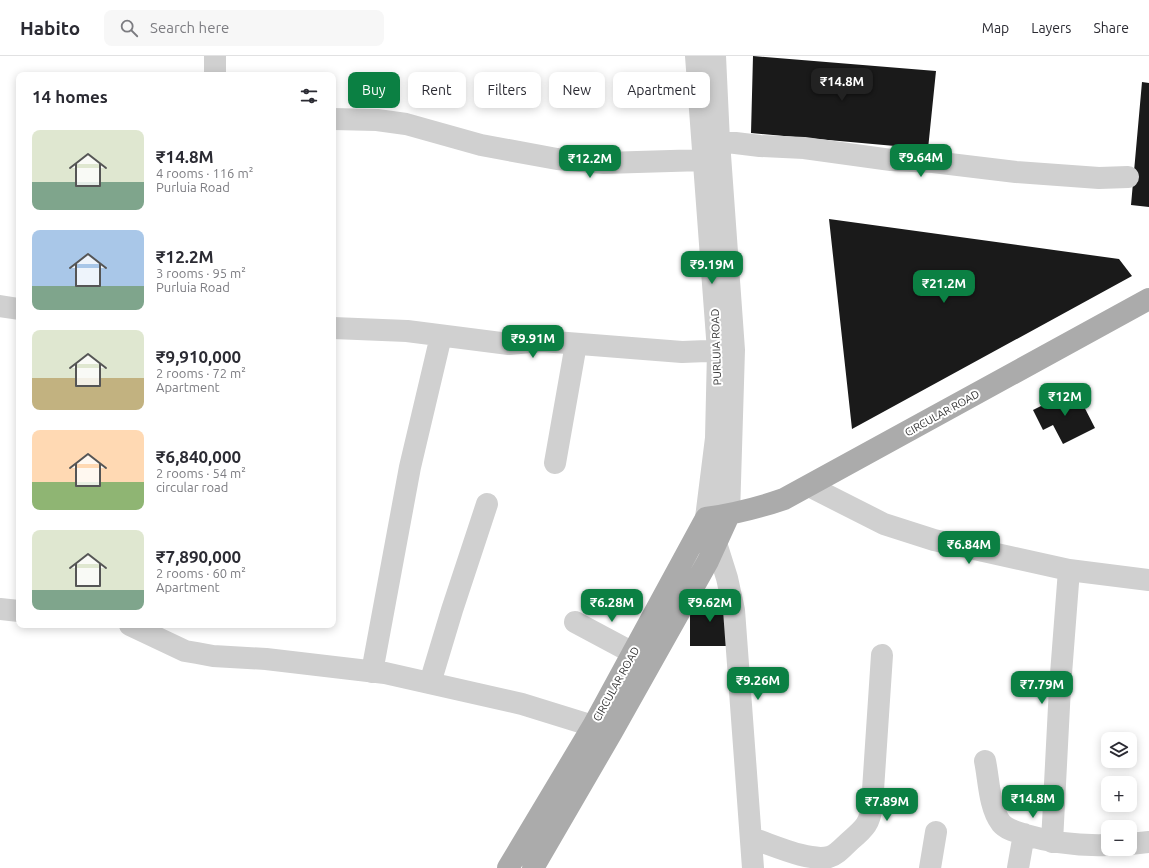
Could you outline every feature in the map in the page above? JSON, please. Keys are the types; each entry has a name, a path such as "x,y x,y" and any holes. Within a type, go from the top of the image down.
{"main road":[{"name":"CIRCULAR ROAD","path":"508,868 593,726 706,518 729,515 760,508 809,486 1149,299"},
{"name":"CIRCULAR ROAD","path":"533,868 612,732 708,561 729,515"}],"street":[{"path":"215,56 216,72"},
{"name":"PURLUIA ROAD","path":"696,56 704,160 726,350 706,518"},
{"name":"PURLUIA ROAD","path":"715,56 726,350 729,515"},
{"path":"336,119 377,120 406,124 480,145 557,160 604,163 704,160"},
{"path":"719,141 760,146 804,148 891,160 939,162 1016,172 1099,178 1128,177"},
{"path":"0,306 16,309"},
{"path":"336,328 407,331 510,344 542,341 682,352 726,350"},
{"path":"372,672 410,467 441,336"},
{"path":"555,463 576,344"},
{"path":"809,486 884,524 934,540 1069,570 1149,580"},
{"path":"430,683 486,504"},
{"path":"716,543 727,578 734,610 753,868"},
{"path":"1052,842 1060,687 1069,570"},
{"path":"0,609 16,611"},
{"path":"575,622 633,653"},
{"path":"136,628 185,651 372,672 430,683 522,704 593,726"},
{"path":"751,838 813,857 828,857 836,853 864,829 870,819 872,805 882,655"},
{"path":"985,761 995,812 1002,824 1012,831 1052,842 1068,845 1101,845"},
{"path":"930,868 936,832"},
{"path":"1018,868 1024,834"},
{"path":"1137,843 1149,842"}],"building":[{"path":"753,56 936,71 928,149 751,133"},
{"path":"1142,82 1149,83 1149,207 1131,205"},
{"path":"829,219 1119,259 1132,276 852,429"},
{"path":"1075,389 1095,428 1063,444 1053,425 1043,430 1033,410"},
{"path":"729,600 730,646 690,646 690,601"}]}
